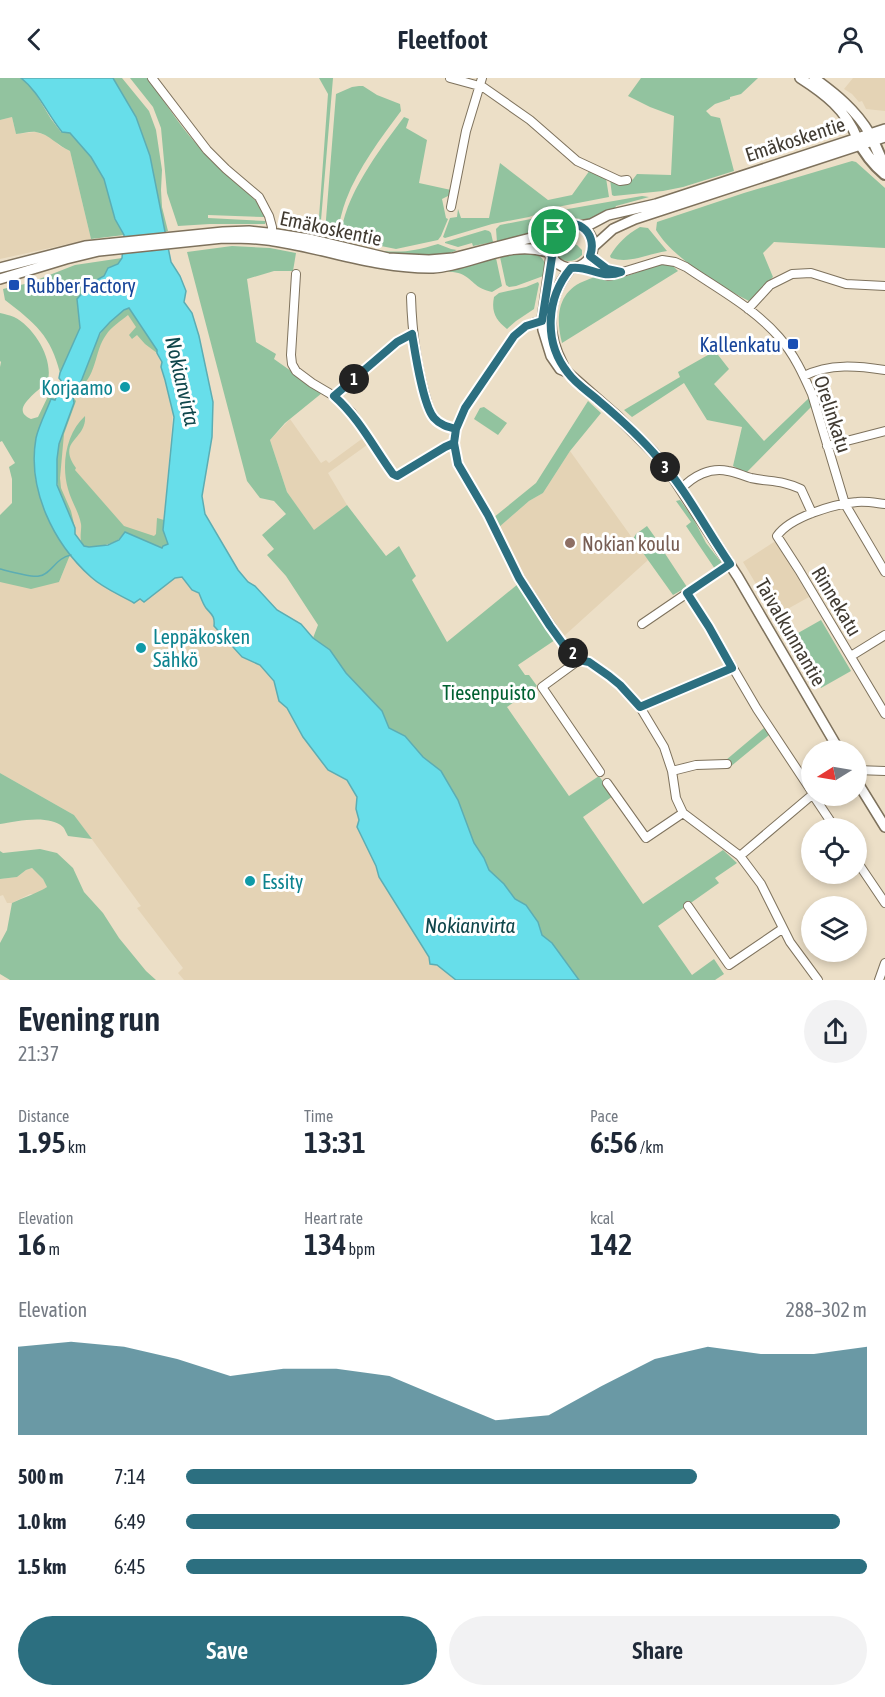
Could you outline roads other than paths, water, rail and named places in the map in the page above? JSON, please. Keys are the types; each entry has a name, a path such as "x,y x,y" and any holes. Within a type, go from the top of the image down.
{"highway":[{"path":"871,137 885,168"},
{"path":"859,141 876,167 885,174"}],"main road":[{"path":"800,78 838,107 850,122 859,141"},
{"path":"814,78 844,101 862,122 871,137"},
{"name":"Emäkoskentie","path":"591,252 613,229 635,219 871,137 885,129"},
{"name":"Emäkoskentie","path":"871,137 885,137"},
{"name":"Emäkoskentie","path":"579,226 591,224 608,215 656,204 859,141"},
{"path":"562,225 579,226 589,234 591,252 585,263 574,267 558,264 551,255 549,242 554,232 562,225"},
{"name":"Emäkoskentie","path":"99,248 184,239 232,231 249,231 309,239 388,258 436,260 453,258 554,232"},
{"name":"Emäkoskentie","path":"184,239 268,240 363,261 418,268 453,266 511,250 535,249 551,255"},
{"path":"0,268 64,251 99,248"},
{"path":"0,279 99,248"},
{"name":"Taivalkunnantie","path":"551,255 546,321 554,346 567,372 653,452 681,489 730,564 833,740"},
{"name":"Taivalkunnantie","path":"546,321 557,290 574,267"},
{"path":"867,798 885,828"}],"street":[{"path":"152,78 207,150 259,197 269,216 272,233"},
{"path":"450,78 481,82 529,119 577,161 620,180 627,180"},
{"path":"451,207 465,138 481,82"},
{"path":"591,252 607,269 621,272"},
{"name":"Orelinkatu","path":"574,267 608,276 657,261 675,262 748,309 778,336 794,358 815,402 826,446 845,504 885,572"},
{"path":"748,309 770,285 792,273 811,273 846,284 885,286"},
{"path":"296,274 291,355 296,371 334,396 352,413 393,474 397,476 454,443"},
{"path":"411,297 412,334 431,413 441,424 456,429"},
{"path":"546,321 526,326 514,336 465,408 456,429 454,443 458,464 488,515 519,578 563,644 579,660 589,662 609,676 640,707 662,743 672,771 676,798 683,813 740,856 761,884 790,942 818,980"},
{"path":"334,396 397,342 412,334"},
{"path":"804,376 844,366 885,370"},
{"path":"826,446 885,431"},
{"path":"681,489 699,475 727,470 752,478 787,483 801,489 812,513 858,502 885,504"},
{"name":"Rinnekatu","path":"812,513 800,518 777,536 885,714"},
{"path":"642,624 730,564"},
{"path":"687,593 801,777"},
{"path":"851,656 885,635"},
{"path":"579,660 542,687 600,772"},
{"path":"640,707 732,668"},
{"path":"672,771 696,765 727,764"},
{"path":"867,770 885,771"},
{"path":"607,783 646,838 683,813"},
{"path":"740,856 801,803"},
{"path":"867,876 885,903"},
{"path":"688,906 729,965 782,929"},
{"path":"879,980 885,963"}],"water":[{"name":"Nokianvirta","path":"21,78 113,78 136,117 150,156 171,262 186,291 184,302 192,313 199,336 213,402 212,437 202,496 205,514 238,570 248,582 255,586 277,610 301,624 313,638 330,650 346,673 382,711 389,728 405,736 423,757 441,771 458,800 474,843 489,870 504,884 515,899 526,905 538,922 542,935 552,943 579,980 456,980 437,965 430,964 429,957 379,877 357,827 359,820 356,809 357,797 347,780 328,770 303,737 287,708 279,701 274,681 260,665 242,657 214,626 213,618 199,593 192,590 182,577 175,578 144,602 140,599 134,603 91,577 65,548 55,532 39,495 35,476 36,438 51,399 55,400 62,382 59,378 60,373 80,328 77,299 91,283 104,276 108,268 118,264 122,258 124,235 115,219 104,179 91,157 70,133 62,132 38,96","holes":["129,308 157,350 162,362 161,367 174,417 163,530 168,544 162,548 125,532 119,540 108,545 84,546 75,534 75,528 57,485 59,444 74,403 73,397 100,333 124,310"]}],"waterway":[{"path":"0,569 39,576 61,559 71,555"}],"place":[{"name":"Rubber Factory","path":"14,285"},
{"name":"Kallenkatu","path":"793,344"},
{"name":"Korjaamo","path":"125,387"},
{"name":"Nokian koulu","path":"570,543"},
{"name":"Leppäkosken Sähkö","path":"141,648"},
{"name":"Essity","path":"250,881"}],"park label":[{"name":"Tiesenpuisto","path":"489,692"}]}
